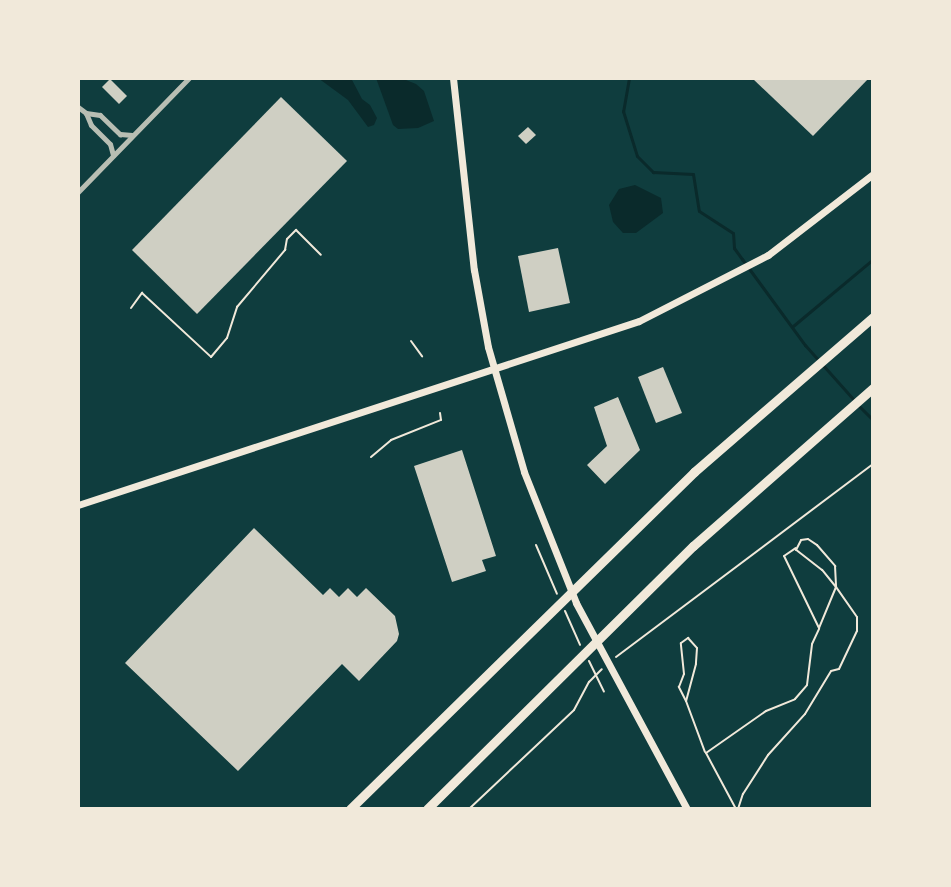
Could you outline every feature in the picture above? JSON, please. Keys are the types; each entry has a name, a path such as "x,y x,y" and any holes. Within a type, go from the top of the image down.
{"highway":[{"path":"350,809 631,532 873,317"},
{"path":"427,809 693,546 873,388"}],"main road":[{"path":"453,78 474,270 494,370 524,472 549,540 618,686 687,809"},
{"path":"78,505 627,326 754,264 793,239 873,174"}],"street":[{"path":"78,192 189,78"},
{"path":"78,107 86,113 100,115 120,134 133,136"},
{"path":"86,113 91,125 110,144 113,156"}],"path":[{"path":"131,308 142,293 211,357 227,338 237,307 285,250 287,239 296,230 321,255"},
{"path":"411,341 422,356"},
{"path":"371,457 391,440 441,420 440,413"},
{"path":"469,809 574,710 589,682 625,649 683,610 801,516 873,464"},
{"path":"706,753 766,711 795,699 807,685 812,644 819,628 836,587 835,566 817,545 808,539 801,540 784,556 819,628"},
{"path":"536,545 604,692"},
{"path":"737,809 768,755 805,714 831,671 839,669 857,631 857,617 836,587 796,548"},
{"path":"686,701 697,648 688,638 681,643 684,674 679,687 706,753 737,809"}],"water":[{"path":"318,78 351,78 377,118 374,125 368,127 348,100"},
{"path":"376,78 401,78 416,84 424,91 434,121 418,128 398,129 393,125"},
{"path":"635,185 661,198 663,213 636,233 623,233 613,222 609,205 619,189"}],"building":[{"path":"752,78 869,78 813,136"},
{"path":"110,79 127,96 119,104 102,87"},
{"path":"281,97 347,161 197,314 132,250"},
{"path":"528,127 536,135 526,144 518,136"},
{"path":"558,248 570,303 529,312 518,256"},
{"path":"663,367 682,413 656,423 638,377"},
{"path":"618,397 640,450 605,484 587,465 607,446 594,407"},
{"path":"462,450 496,556 482,560 486,571 452,582 414,466"},
{"path":"254,528 323,595 330,588 339,597 348,588 357,597 366,588 395,616 399,634 397,641 359,681 342,664 238,771 125,663"}],"waterway":[{"path":"629,78 623,111 637,156 653,172 693,174 699,211 733,233 734,248 805,345 854,400"},
{"path":"793,326 873,259"},
{"path":"859,406 873,420"},
{"path":"873,789 873,807"}]}
